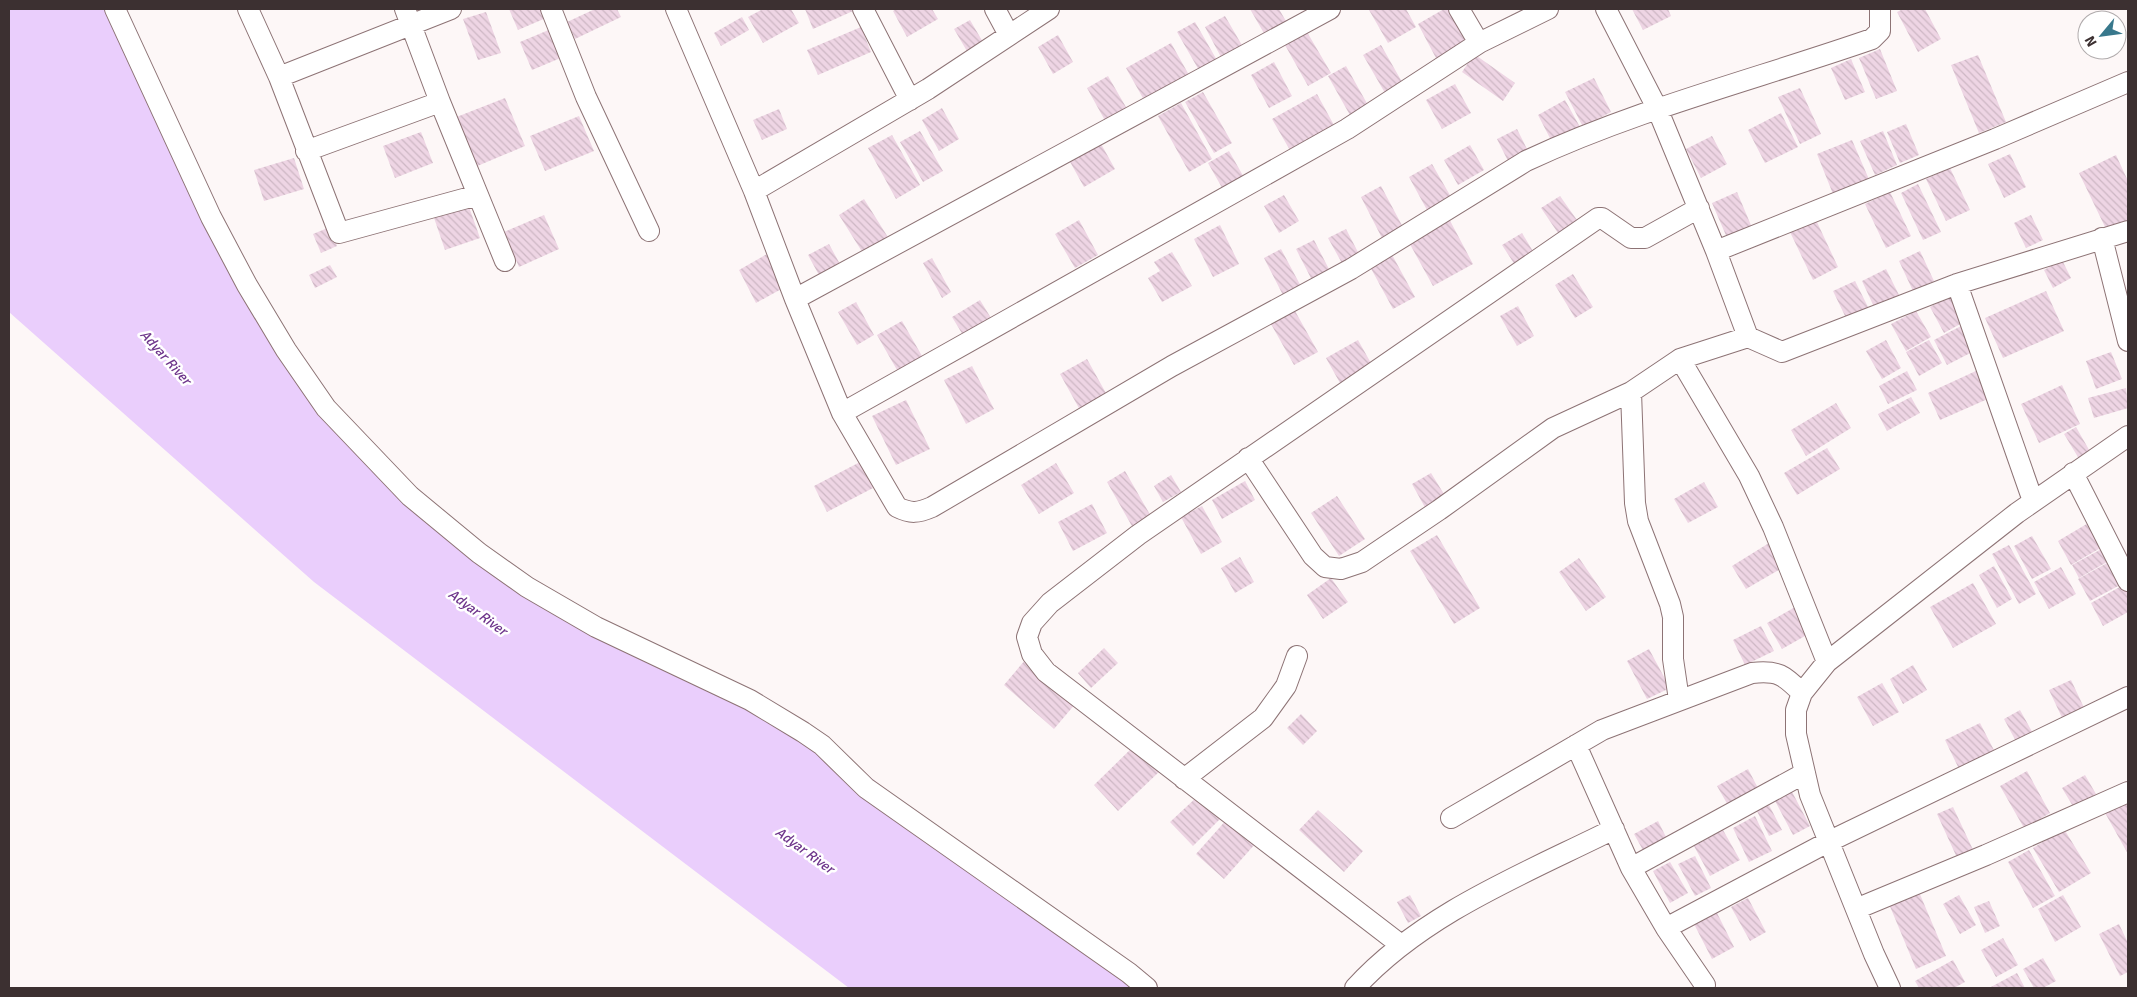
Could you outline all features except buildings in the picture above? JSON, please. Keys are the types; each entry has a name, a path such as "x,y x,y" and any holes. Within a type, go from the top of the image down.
{"street":[{"path":"115,9 211,217 247,285 286,350 326,408 410,496 478,554 527,587 596,627 750,700 803,732 822,745 866,788 1121,967 1147,988"},
{"path":"248,9 279,77 338,233 478,195"},
{"path":"279,77 409,17 451,9"},
{"path":"551,9 586,97 649,231"},
{"path":"676,9 754,191 795,299 842,413 897,507 908,512 918,513 1172,366 1351,269 1526,161 1554,148 1657,108 1872,39 1880,31 1880,9"},
{"path":"863,9 910,100"},
{"path":"995,9 1010,35"},
{"path":"754,191 910,100 1048,9"},
{"path":"795,299 1330,9"},
{"path":"1459,9 1479,43"},
{"path":"842,413 1348,129 1479,43 1548,9"},
{"path":"1606,9 1657,108 1699,208 1748,337"},
{"path":"409,17 440,102 505,261"},
{"path":"1716,251 1995,139 2128,82"},
{"path":"306,151 440,102"},
{"path":"1401,945 1046,672 1032,654 1027,637 1032,623 1050,603 1138,535 1598,218 1602,218 1631,238 1645,238 1699,208"},
{"path":"1248,458 1313,556 1326,567 1341,569 1362,562 1553,428 1630,392 1680,359 1748,337 1782,352 1957,284 2128,231"},
{"path":"2102,238 2128,341"},
{"path":"1957,284 2033,501"},
{"path":"1680,359 1748,476 1773,528 1827,662"},
{"path":"1630,392 1635,503 1638,521 1670,604 1673,617 1673,659 1679,700"},
{"path":"1890,988 1810,795 1796,734 1796,710 1802,693 1827,662 2033,501 2128,436"},
{"path":"2073,473 2128,580"},
{"path":"1184,780 1263,718 1286,686 1298,656"},
{"path":"1451,818 1602,730 1752,673 1770,671 1785,676 1802,693"},
{"path":"1666,928 1828,842 2128,697"},
{"path":"1576,745 1631,868 1666,928 1705,984"},
{"path":"1631,868 1805,773"},
{"path":"1856,909 1986,855 2128,792"},
{"path":"1355,988 1401,945 1474,899 1614,829"}],"water":[{"name":"Adyar River","path":"9,9 119,9 193,177 327,412 502,570 863,772 1149,988 849,988 314,582 9,312"}]}
